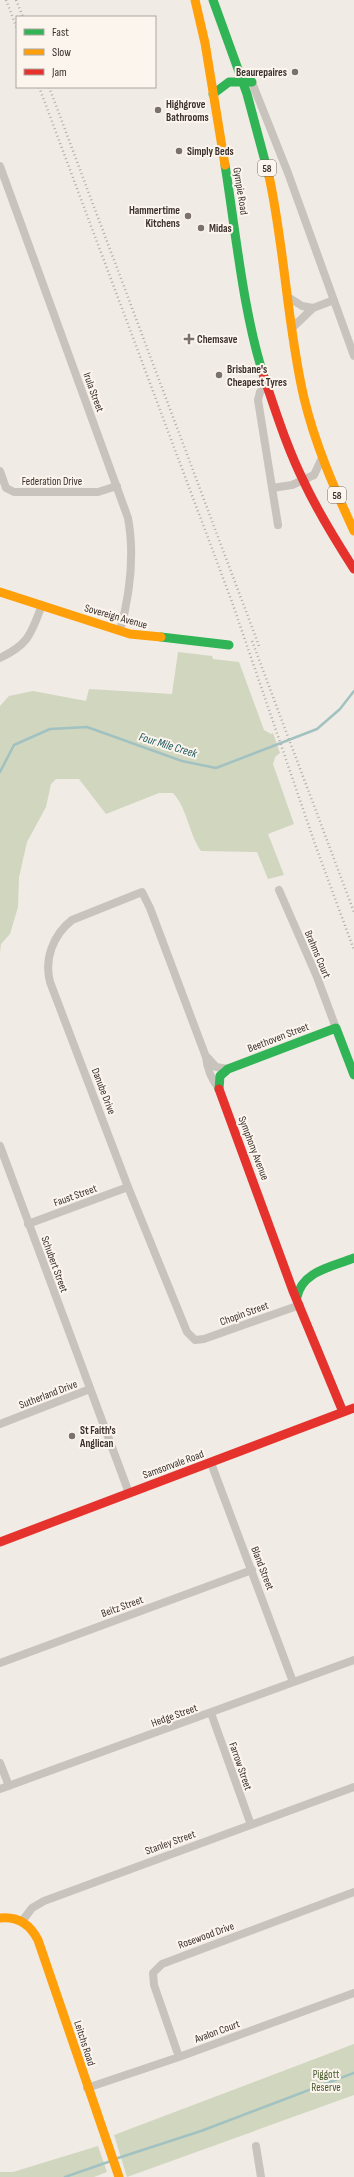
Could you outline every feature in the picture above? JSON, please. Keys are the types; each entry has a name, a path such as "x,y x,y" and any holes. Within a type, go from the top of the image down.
{"main road":[{"name":"Gympie Road","path":"195,0 205,43 250,320 267,385 282,431 303,481 326,525 354,569"},
{"name":"58","path":"213,0 239,71 247,82 272,189 292,328 304,397 322,458 354,531"},
{"path":"213,94 229,82 247,82"},
{"name":"Sovereign Avenue","path":"0,592 143,637 228,645"},
{"path":"336,1028 354,1075"},
{"name":"Beethoven Street","path":"228,1069 336,1028"},
{"path":"219,1089 220,1076 228,1069"},
{"name":"Symphony Avenue","path":"219,1089 287,1270 288,1277 343,1412"},
{"path":"287,1270 297,1277 308,1276 354,1258"},
{"path":"299,1301 299,1286 308,1276"},
{"name":"Samsonvale Road","path":"0,1542 354,1408"},
{"path":"0,1918 9,1917 23,1920"},
{"name":"Leitchs Road","path":"23,1920 33,1930 38,1940 87,2088 119,2177"}],"street":[{"path":"247,82 274,137 354,356"},
{"name":"Irula Street","path":"0,166 128,518 132,550 130,578 120,631"},
{"path":"288,297 302,306 313,308"},
{"path":"292,328 313,308 334,300"},
{"path":"267,385 260,392 258,400 278,525"},
{"path":"272,488 292,485 303,481 316,473 322,458"},
{"name":"Federation Drive","path":"0,472 6,488 14,492 98,492 117,486"},
{"path":"0,658 18,650 29,638 42,606"},
{"name":"Brahms Court","path":"279,890 336,1028"},
{"name":"Symphony Avenue","path":"142,892 150,908 206,1057 214,1084 219,1089"},
{"name":"Danube Drive","path":"142,892 72,920 64,927 52,947 48,957 47,970 128,1187 187,1332 195,1340"},
{"path":"206,1057 216,1067 228,1069"},
{"name":"Schubert Street","path":"0,1146 90,1390"},
{"name":"Faust Street","path":"28,1224 128,1187"},
{"name":"Chopin Street","path":"195,1340 204,1339 299,1301"},
{"name":"Sutherland Drive","path":"0,1424 90,1390 129,1493"},
{"name":"Bland Street","path":"211,1462 292,1682"},
{"name":"Beitz Street","path":"0,1664 252,1570"},
{"name":"Hedge Street","path":"0,1789 354,1660"},
{"name":"Farrow Street","path":"211,1713 251,1825"},
{"path":"0,1763 8,1786"},
{"name":"Stanley Street","path":"23,1920 32,1908 44,1901 354,1787"},
{"name":"Rosewood Drive","path":"180,2057 154,1985 153,1974 162,1964 354,1892"},
{"name":"Avalon Court","path":"87,2088 180,2057 354,1993"},
{"path":"256,2146 261,2177"}],"green space":[{"path":"178,652 212,656 213,659 239,662 264,730 271,734 273,733 280,753 275,757 273,764 294,824 268,834 284,875 268,879 257,852 201,851 193,836 182,807 173,793 159,793 106,814 79,779 56,779 51,784 46,807 27,842 19,877 18,907 10,934 1,944 0,953 0,706 9,696 33,691 86,701 89,689 172,694"},
{"name":"Piggott Reserve","path":"354,2044 354,2095 127,2177 114,2135"},
{"path":"98,2146 107,2172 94,2177 0,2177 0,2172 13,2172"}],"waterway":[{"name":"Four Mile Creek","path":"0,772 14,745 50,729 87,727 182,761 216,768 317,729 340,709 354,691"},
{"path":"115,2159 201,2131 354,2073"},
{"path":"65,2177 111,2161"}],"railway":[{"path":"6,0 16,26"},
{"path":"16,0 23,16"},
{"path":"39,88 232,602 315,844 354,950"},
{"path":"49,88 259,646"},
{"path":"252,641 354,912"}],"traffic: fast":[{"path":"213,0 247,94 269,176"},
{"path":"213,94 229,82 252,82"},
{"path":"225,165 245,299 264,377"},
{"path":"161,637 229,645"},
{"path":"219,1089 220,1076 228,1069 336,1028 354,1075"},
{"path":"297,1297 300,1288 311,1276 328,1267 354,1258"}],"traffic: slow":[{"path":"195,0 205,43 225,165"},
{"path":"269,176 279,232 298,371 308,415 339,499 354,531"},
{"path":"0,592 130,634 161,637"},
{"path":"0,1918 12,1918 23,1922 35,1934 38,1940 119,2177"}],"traffic: jam":[{"path":"264,377 292,456 309,493 354,569"},
{"path":"219,1089 293,1291 343,1412"},
{"path":"0,1542 354,1408"}],"place":[{"name":"Beaurepaires","path":"295,72"},
{"name":"Highgrove Bathrooms","path":"158,110"},
{"name":"Simply Beds","path":"179,151"},
{"name":"Hammertime Kitchens","path":"188,216"},
{"name":"Midas","path":"201,228"},
{"name":"Chemsave","path":"189,339"},
{"name":"Brisbane's Cheapest Tyres","path":"219,375"},
{"name":"St Faith's Anglican","path":"72,1436"}]}
